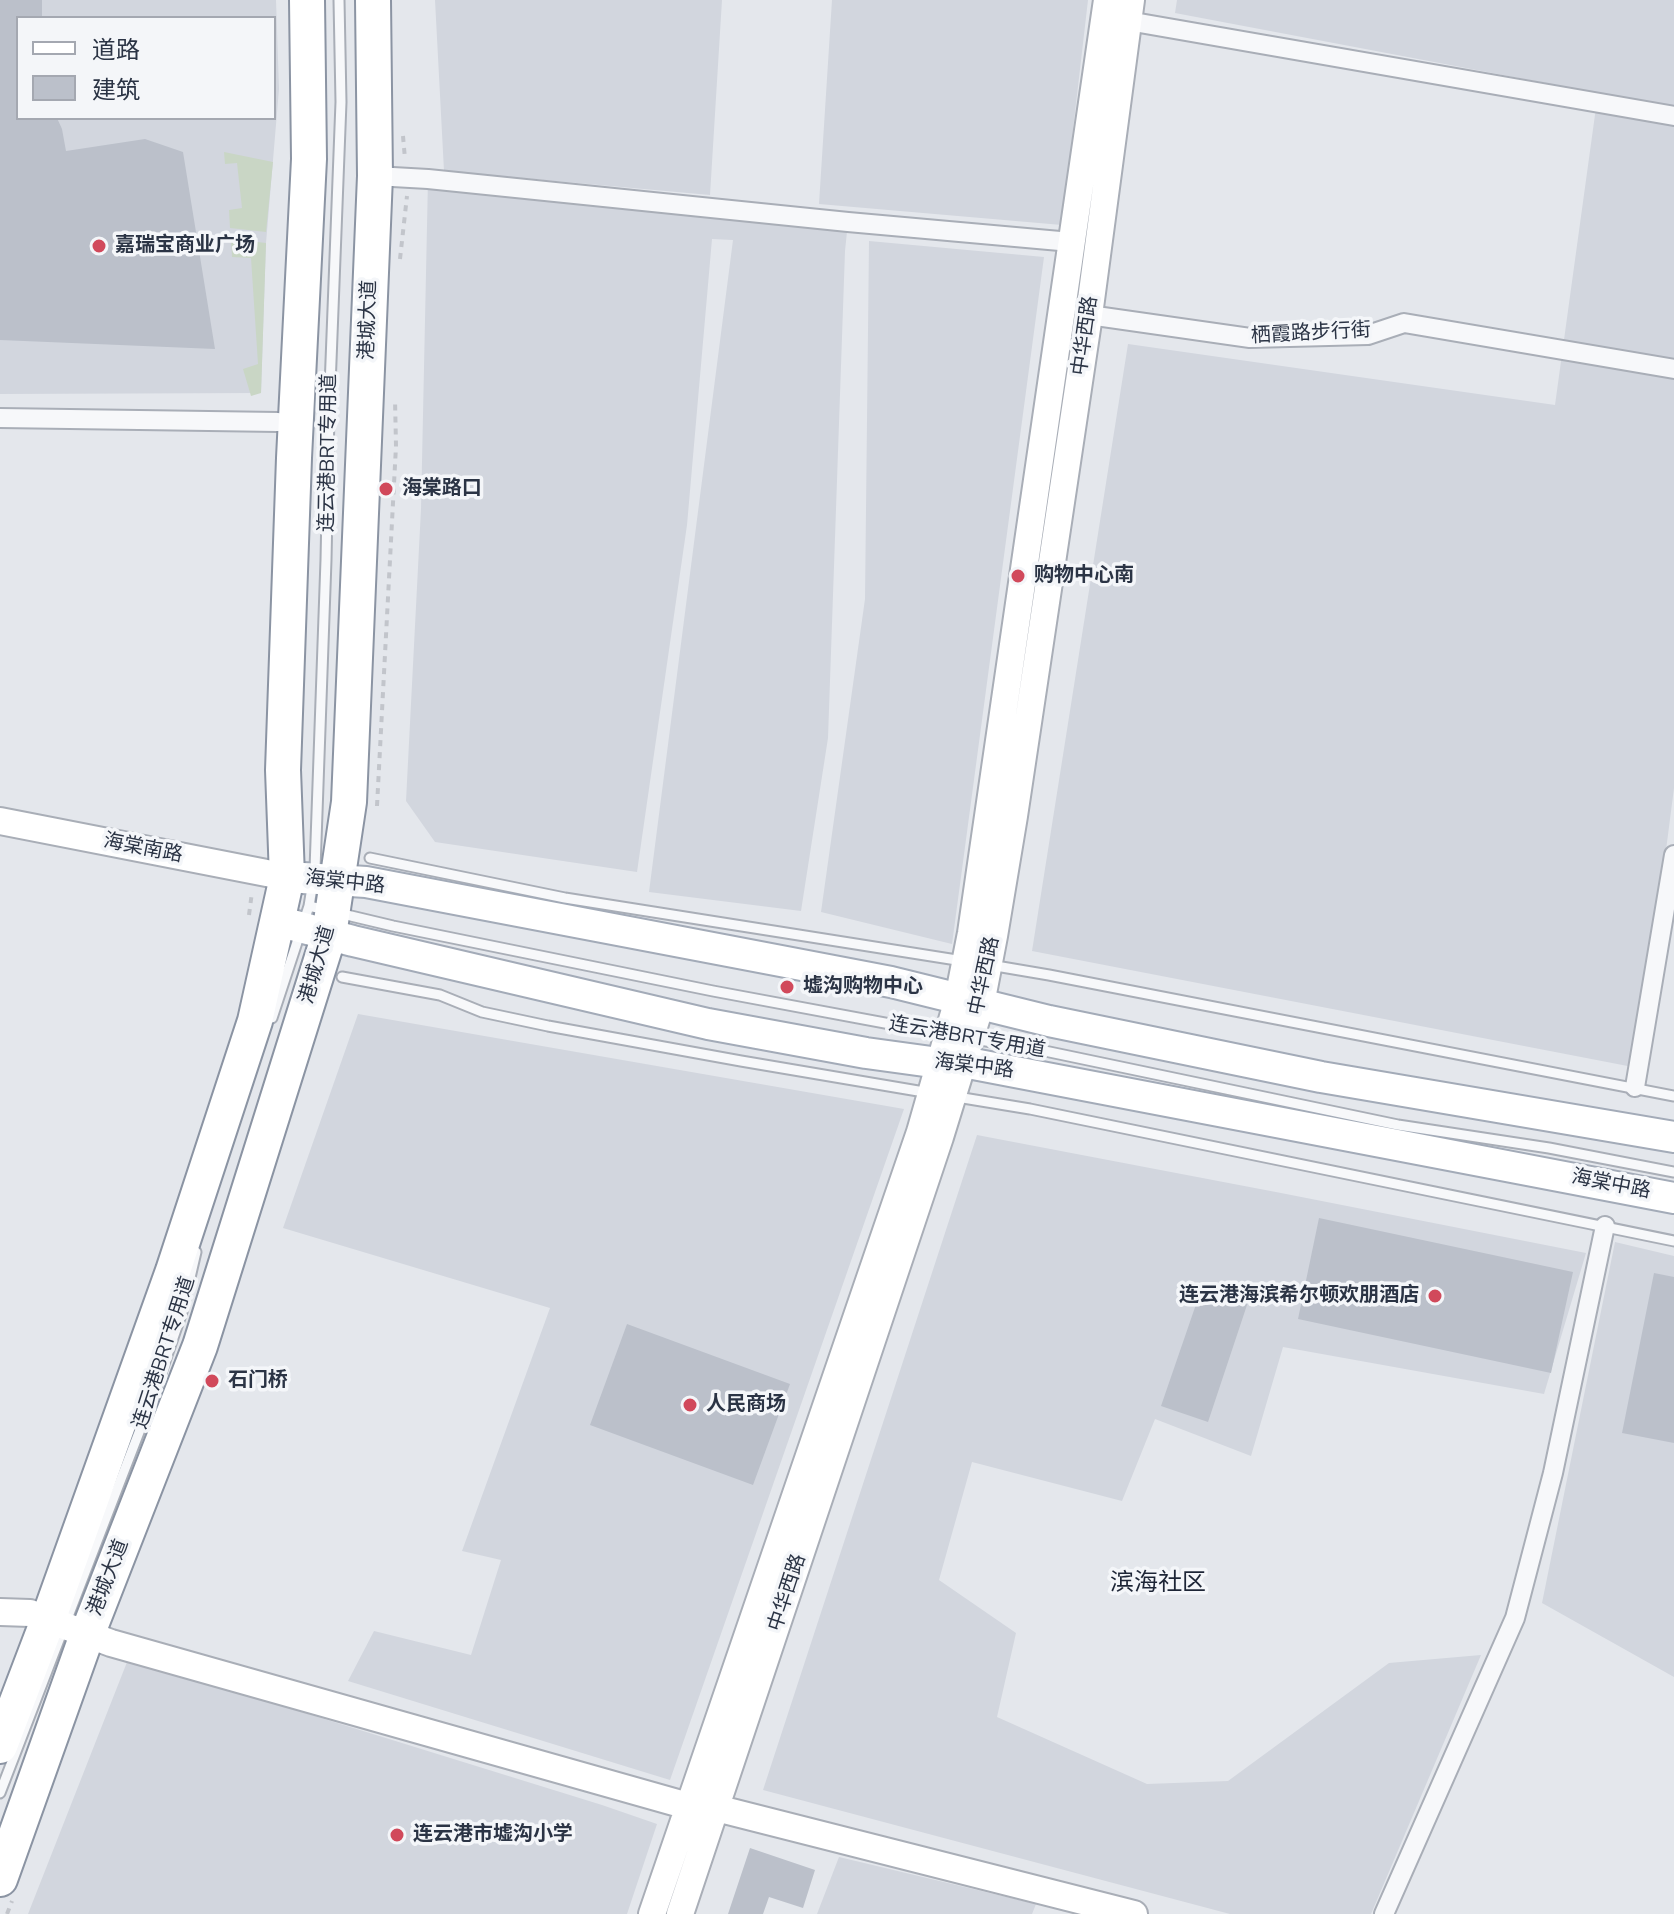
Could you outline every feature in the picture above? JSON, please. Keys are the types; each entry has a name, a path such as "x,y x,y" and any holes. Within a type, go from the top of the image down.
{"highway":[{"name":"港城大道","path":"0,1746 66,1627 200,1346 311,904 283,770 309,159 307,0"},
{"name":"港城大道","path":"0,1879 66,1627 173,1271 255,1021 311,904 349,802 375,176 373,0"}],"main road":[{"path":"977,963 1008,680 1107,0"},
{"name":"中华西路","path":"680,1914 942,1094 969,1002 1014,816 1089,315 1129,10"},
{"name":"海棠南路","path":"0,821 311,904"},
{"name":"海棠中路","path":"311,904 366,882 875,979 1064,1025 1321,1077 1674,1137"},
{"name":"海棠中路","path":"311,904 708,1024 866,1053 955,1049 1674,1198"},
{"path":"652,1914 920,1132 942,1094"},
{"path":"0,1612 30,1613 66,1627 688,1806 716,1808 1134,1914"}],"street":[{"path":"1129,10 1674,116"},
{"path":"375,176 1071,242"},
{"name":"栖霞路步行街","path":"1089,315 1250,338 1368,335 1404,323 1674,369"},
{"path":"0,418 278,422"},
{"path":"1635,1087 1674,855"},
{"path":"1384,1914 1515,1618 1553,1473 1605,1226"}],"lane":[{"name":"连云港BRT专用道","path":"270,1024 311,904 326,576 341,102 339,0"},
{"path":"370,858 565,898 1049,975 1674,1096"},
{"path":"342,977 440,995 482,1012 548,1026 1045,1112 1674,1241"},
{"name":"连云港BRT专用道","path":"955,1049 1040,1050 1398,1125 1549,1148 1674,1172"},
{"name":"连云港BRT专用道","path":"0,1793 153,1396 182,1312 199,1239"}],"shaded area":[{"name":"嘉瑞宝商业广场","path":"0,0 276,0 279,89 266,243 261,393 0,394"},
{"path":"435,0 722,0 710,195 444,171"},
{"path":"832,0 1088,0 1062,225 819,204"},
{"path":"1177,0 1674,0 1674,788 1638,1068 1032,951 1128,344 1555,405 1598,93 1175,13"},
{"path":"428,179 848,222 828,738 801,911 649,892 733,240 712,239 687,525 637,872 435,842 406,801 421,509"},
{"path":"869,241 1044,257 952,944 821,912 865,599"},
{"path":"358,1014 904,1109 670,1780 348,1681 374,1631 471,1655 501,1560 462,1551 550,1308 283,1228"},
{"path":"977,1135 1586,1253 1544,1394 1283,1347 1251,1456 1155,1419 1122,1501 972,1462 939,1580 1016,1633 997,1717 1147,1784 1228,1781 1389,1663 1481,1655 1371,1914 1230,1914 763,1790"},
{"path":"1615,1242 1674,1256 1674,1677 1542,1603"},
{"name":"连云港市墟沟小学","path":"129,1657 657,1824 627,1914 28,1914"},
{"path":"839,1857 1036,1904 1032,1914 817,1914"}],"green space":[{"path":"224,152 273,162 266,232 230,228 229,210 242,208 237,163 225,164"},
{"path":"231,239 266,243 261,393 251,396 243,369 258,364 251,258 232,257"}],"building":[{"name":"嘉瑞宝商业广场","path":"0,0 42,0 42,16 16,16 16,120 58,120 66,151 145,139 183,152 215,349 0,340"},
{"name":"连云港海滨希尔顿欢朋酒店","path":"1319,1218 1573,1272 1551,1373 1298,1319"},
{"path":"1654,1273 1674,1277 1674,1443 1622,1433"},
{"path":"1203,1284 1249,1299 1208,1422 1161,1406"},
{"name":"人民商场","path":"627,1324 790,1384 753,1485 590,1425"},
{"path":"750,1848 815,1870 803,1908 769,1897 763,1914 728,1914"}],"place":[{"name":"嘉瑞宝商业广场","path":"99,246"},
{"name":"海棠路口","path":"386,489"},
{"name":"购物中心南","path":"1018,576"},
{"name":"墟沟购物中心","path":"787,987"},
{"name":"连云港海滨希尔顿欢朋酒店","path":"1435,1296"},
{"name":"石门桥","path":"212,1381"},
{"name":"人民商场","path":"690,1405"},
{"name":"连云港市墟沟小学","path":"397,1835"}],"district":[{"name":"滨海社区","path":"1158,1584"}]}
